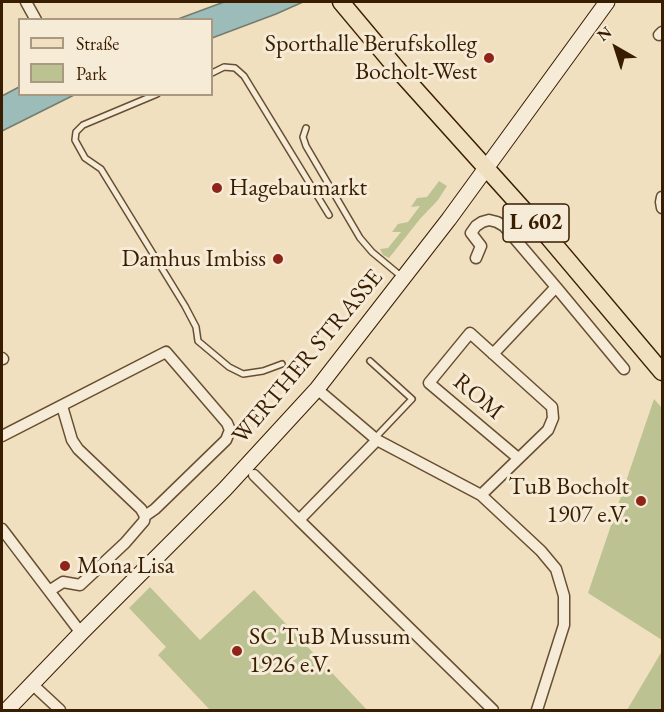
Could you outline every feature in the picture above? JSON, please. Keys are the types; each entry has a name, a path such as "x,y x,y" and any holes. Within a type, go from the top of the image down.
{"main road":[{"name":"WERTHER STRASSE","path":"7,711 81,633 225,489 317,389 404,279 607,2"},
{"name":"L 602","path":"343,4 398,70 663,372"}],"street":[{"path":"26,2 35,18"},
{"path":"663,197 661,202 663,208"},
{"path":"476,258 481,246 471,233 476,226 489,220 504,226 624,369"},
{"name":"ROM","path":"493,354 556,287"},
{"name":"ROM","path":"481,495 548,430 553,418 552,407 470,333 429,383 518,458"},
{"path":"2,436 166,352 227,423 230,430 226,440 145,516 144,521 125,543 80,585 63,582 49,591"},
{"path":"317,389 376,439 481,495 556,569 564,596 564,625 537,711"},
{"path":"62,406 72,440 141,509 145,516"},
{"path":"299,520 376,439"},
{"path":"254,475 493,711"},
{"path":"2,529 81,633"},
{"path":"32,684 60,711"}],"lane":[{"path":"213,72 224,68 236,68 244,76 329,215"},
{"path":"152,96 82,125 76,132 75,140 85,158 101,169 177,292 196,327 198,341 229,367 243,374 263,371 282,364"},
{"path":"306,128 303,137 306,146 360,238 372,252 404,279"},
{"path":"370,361 412,399 376,439"}],"green space":[{"path":"439,181 447,186 438,200 389,258 383,255 380,249 388,248 401,232 392,232 398,224 408,222 420,206 411,207 417,198 427,197"},
{"name":"TuB Bocholt 1907 e.V.","path":"654,399 662,408 662,640 588,593"},
{"name":"SC TuB Mussum 1926 e.V.","path":"150,587 200,640 254,590 367,710 210,710 158,655 166,647 129,608"},
{"path":"662,651 662,710 627,710 633,700"}],"water":[{"path":"224,2 303,2 213,38 213,18 181,18"},
{"path":"18,88 18,96 72,96 2,131 2,96"}],"place":[{"name":"Sporthalle Berufskolleg Bocholt-West","path":"489,58"},
{"name":"Hagebaumarkt","path":"217,188"},
{"name":"Damhus Imbiss","path":"278,259"},
{"name":"TuB Bocholt 1907 e.V.","path":"641,501"},
{"name":"Mona Lisa","path":"65,566"},
{"name":"SC TuB Mussum 1926 e.V.","path":"237,651"}]}
